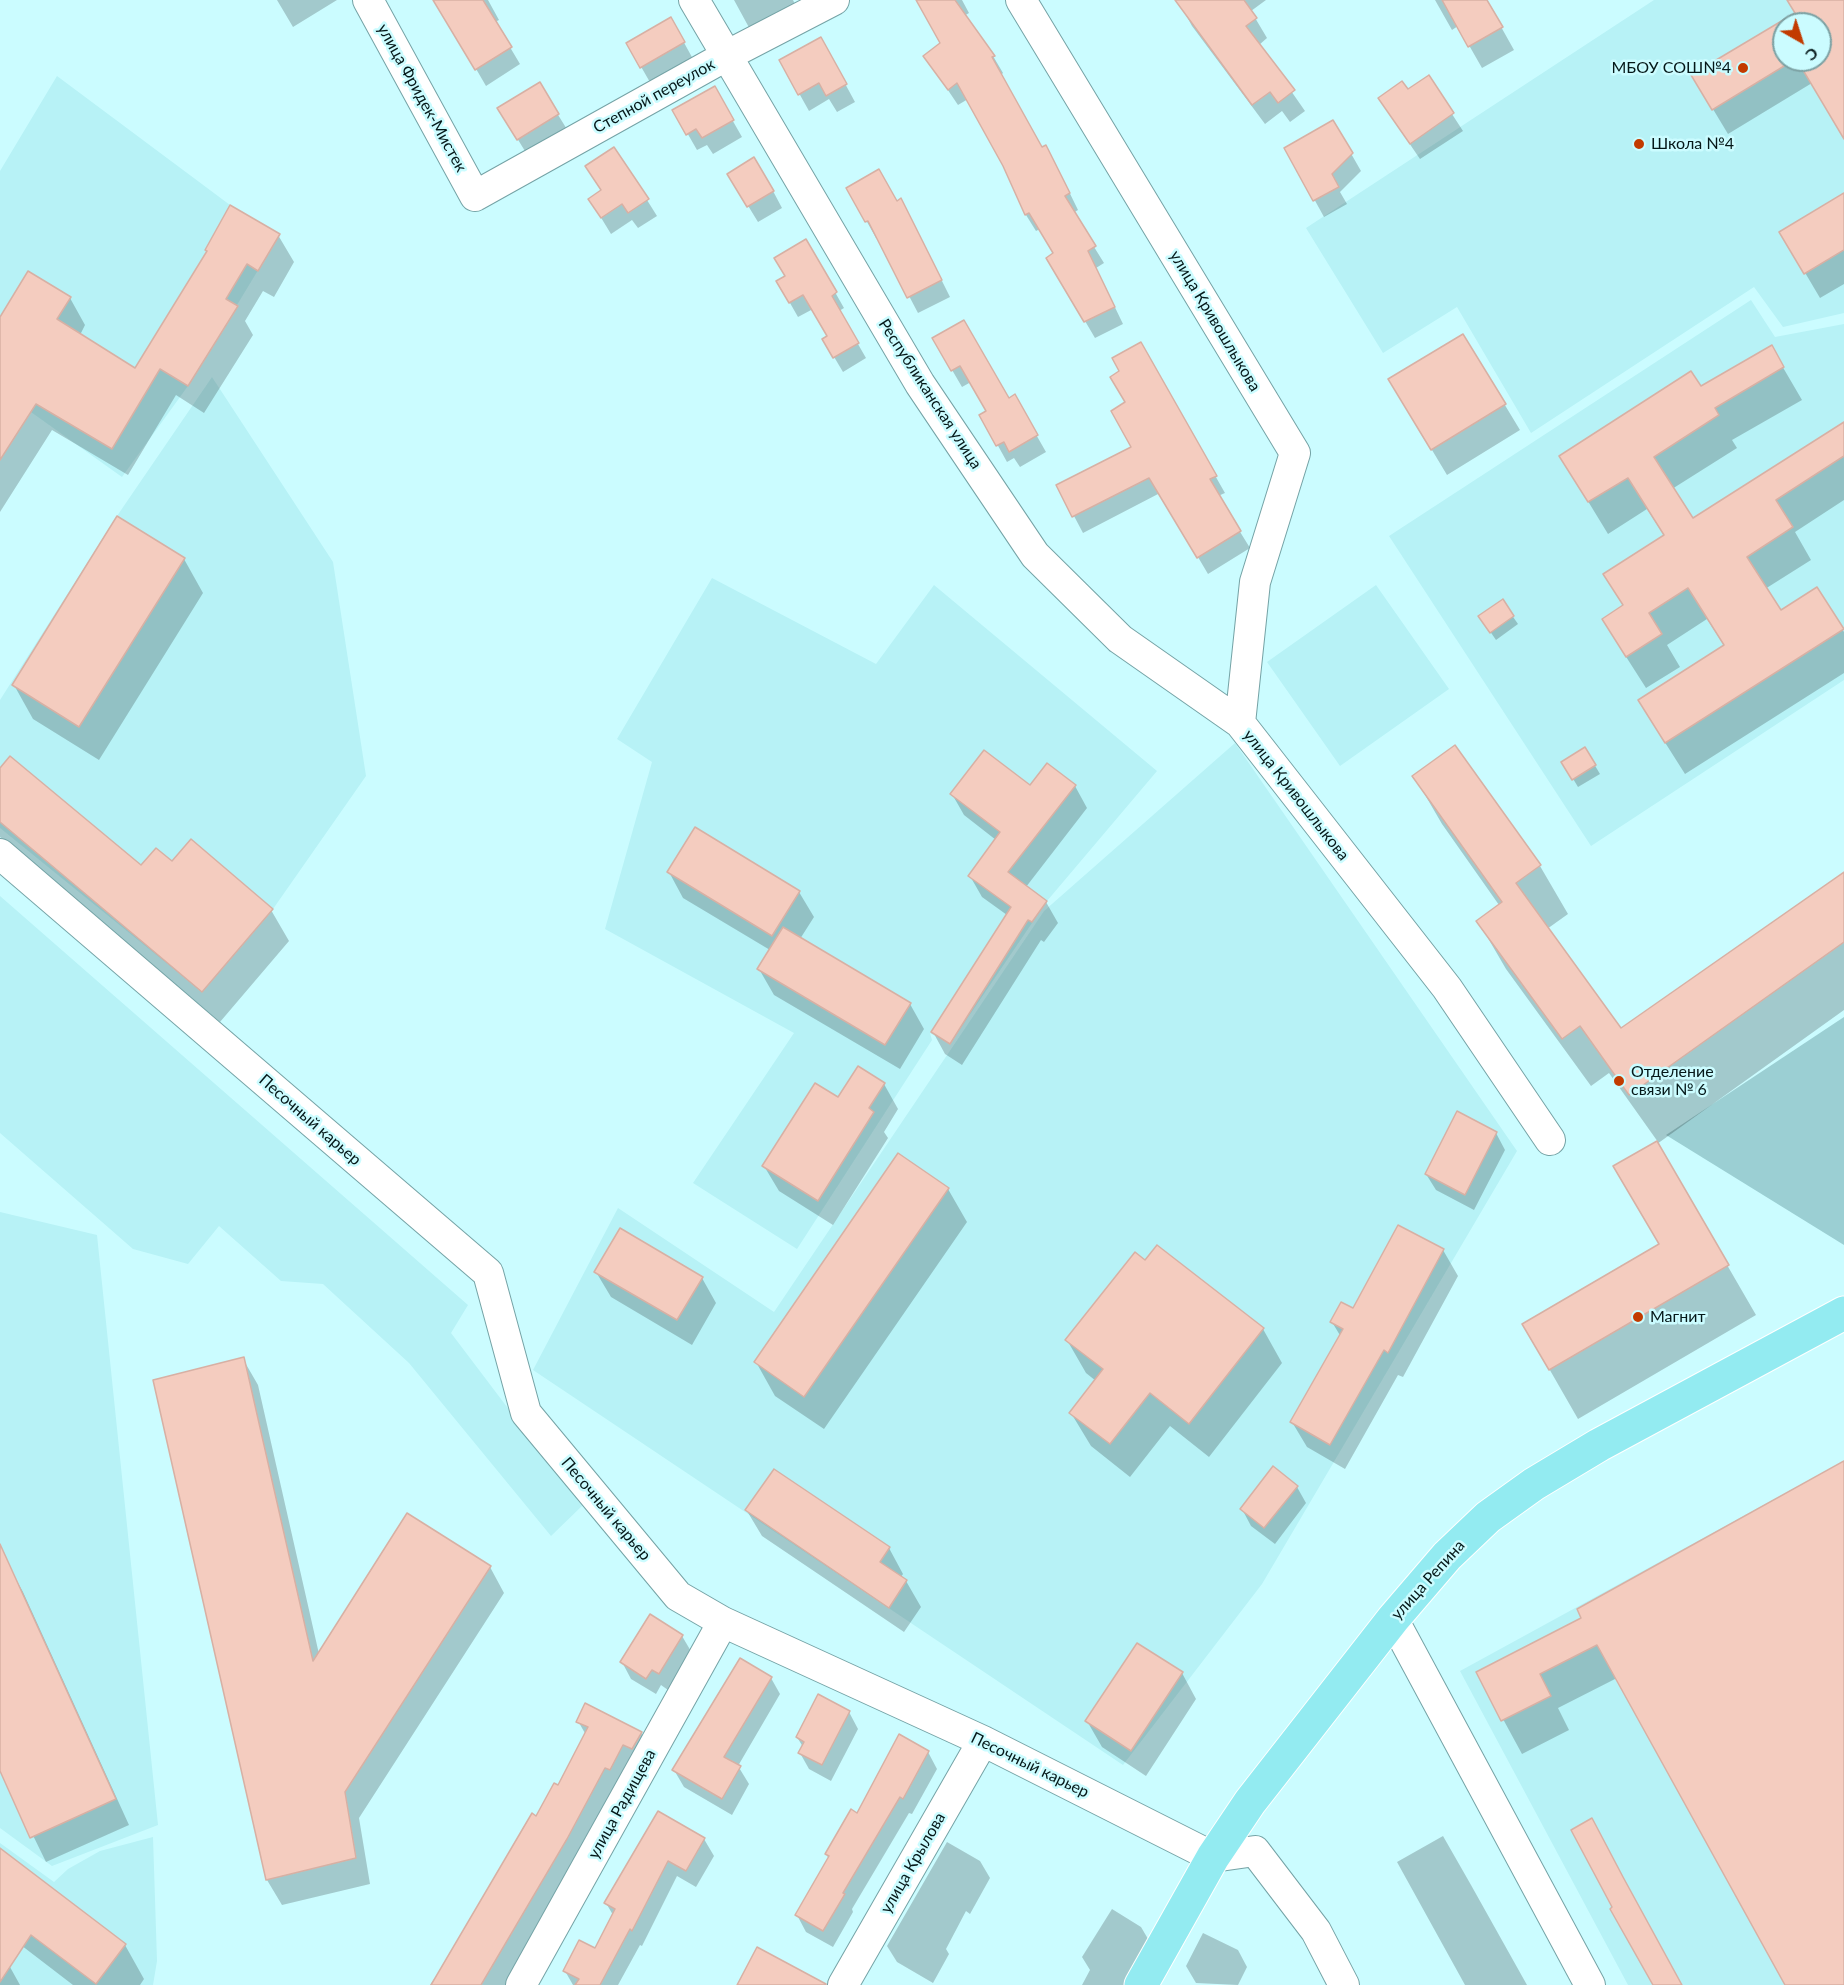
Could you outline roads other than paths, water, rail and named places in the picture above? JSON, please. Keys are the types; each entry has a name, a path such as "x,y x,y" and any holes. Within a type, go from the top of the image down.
{"main road":[{"name":"улица Репина","path":"1140,1985 1213,1857 1250,1802 1393,1619 1447,1556 1488,1517 1533,1484 1599,1445 1844,1313"}],"street":[{"name":"улица Фридек-Мистек","path":"368,0 475,196"},
{"name":"Республиканская улица","path":"694,0 920,384 1035,555 1120,639 1240,723"},
{"name":"Степной переулок","path":"475,196 726,56 834,0"},
{"name":"улица Кривошлыкова","path":"1021,0 1295,453 1255,582 1240,723 1447,988 1550,1140"},
{"name":"Песочный карьер","path":"0,854 488,1273 526,1413 678,1596 723,1622 982,1741 1213,1857"},
{"path":"1393,1619 1590,1985"},
{"name":"улица Радищева","path":"521,1985 723,1622"},
{"name":"улица Крылова","path":"843,1985 982,1741"},
{"path":"1213,1857 1255,1851 1316,1931 1344,1985"}],"place":[{"name":"МБОУ СОШ№4","path":"1743,68"},
{"name":"Школа №4","path":"1639,144"},
{"name":"Отделение связи № 6","path":"1619,1081"},
{"name":"Магнит","path":"1638,1317"}]}
